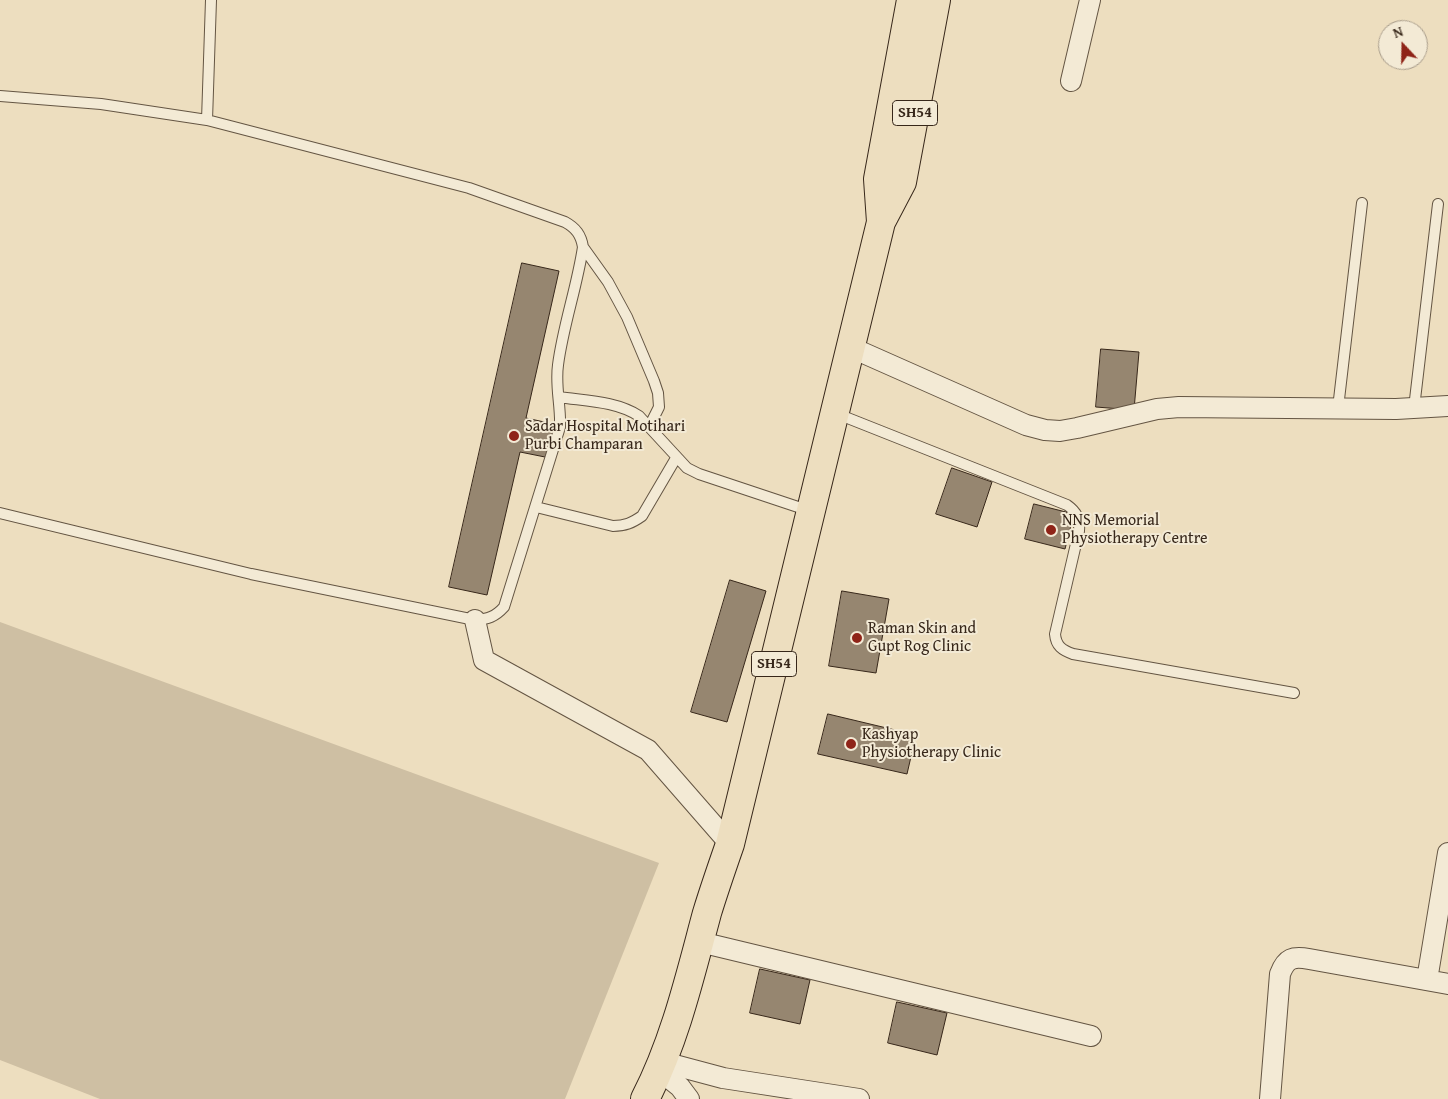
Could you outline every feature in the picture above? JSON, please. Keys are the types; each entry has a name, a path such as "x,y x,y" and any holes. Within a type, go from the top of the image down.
{"main road":[{"name":"SH54","path":"881,222 878,179 911,0"},
{"name":"SH54","path":"645,1099 673,1084 690,979 708,911 730,844 881,222 902,182 936,0"}],"street":[{"path":"1071,80 1090,0"},
{"path":"850,347 1026,425 1045,430 1060,431 1077,428 1157,409 1179,406 1338,408 1448,406"},
{"path":"475,620 484,660 648,750 730,844"},
{"path":"1427,980 1448,853"},
{"path":"700,942 1091,1036"},
{"path":"1270,1099 1280,974 1283,965 1288,960 1301,958 1448,984"},
{"path":"673,1084 723,1078 858,1099"}],"lane":[{"path":"207,120 211,0"},
{"path":"0,96 101,104 207,120 469,188 573,226 583,247 608,282 643,353 654,381 658,393 659,407 648,427"},
{"path":"1338,408 1362,203"},
{"path":"1414,408 1438,204"},
{"path":"0,513 251,574 475,620 487,619 497,615 504,607 560,427 561,413 557,385 558,364 583,247"},
{"path":"559,397 617,406 629,410 639,416 687,468 699,474 811,511"},
{"path":"834,412 1066,505 1073,510 1078,516 1080,523 1079,531 1055,634 1056,642 1065,652 1294,693"},
{"path":"536,507 613,526 633,523 642,516 676,458"}],"shaded area":[{"path":"0,622 659,863 565,1099 100,1099 0,1060"}],"building":[{"path":"522,263 559,271 526,418 558,425 550,458 520,452 487,595 449,587"},
{"path":"1101,349 1139,352 1134,410 1096,407"},
{"path":"952,468 992,482 977,527 936,514"},
{"path":"1034,504 1074,514 1065,549 1025,539"},
{"path":"730,580 766,591 727,722 691,712"},
{"path":"842,591 889,599 876,673 829,666"},
{"path":"828,714 916,735 907,774 818,754"},
{"path":"760,969 810,980 800,1024 750,1013"},
{"path":"897,1002 947,1013 937,1055 888,1043"}],"place":[{"name":"Sadar Hospital Motihari Purbi Champaran","path":"514,436"},
{"name":"NNS Memorial Physiotherapy Centre","path":"1051,530"},
{"name":"Raman Skin and Gupt Rog Clinic","path":"857,638"},
{"name":"Kashyap Physiotherapy Clinic","path":"851,744"}]}
